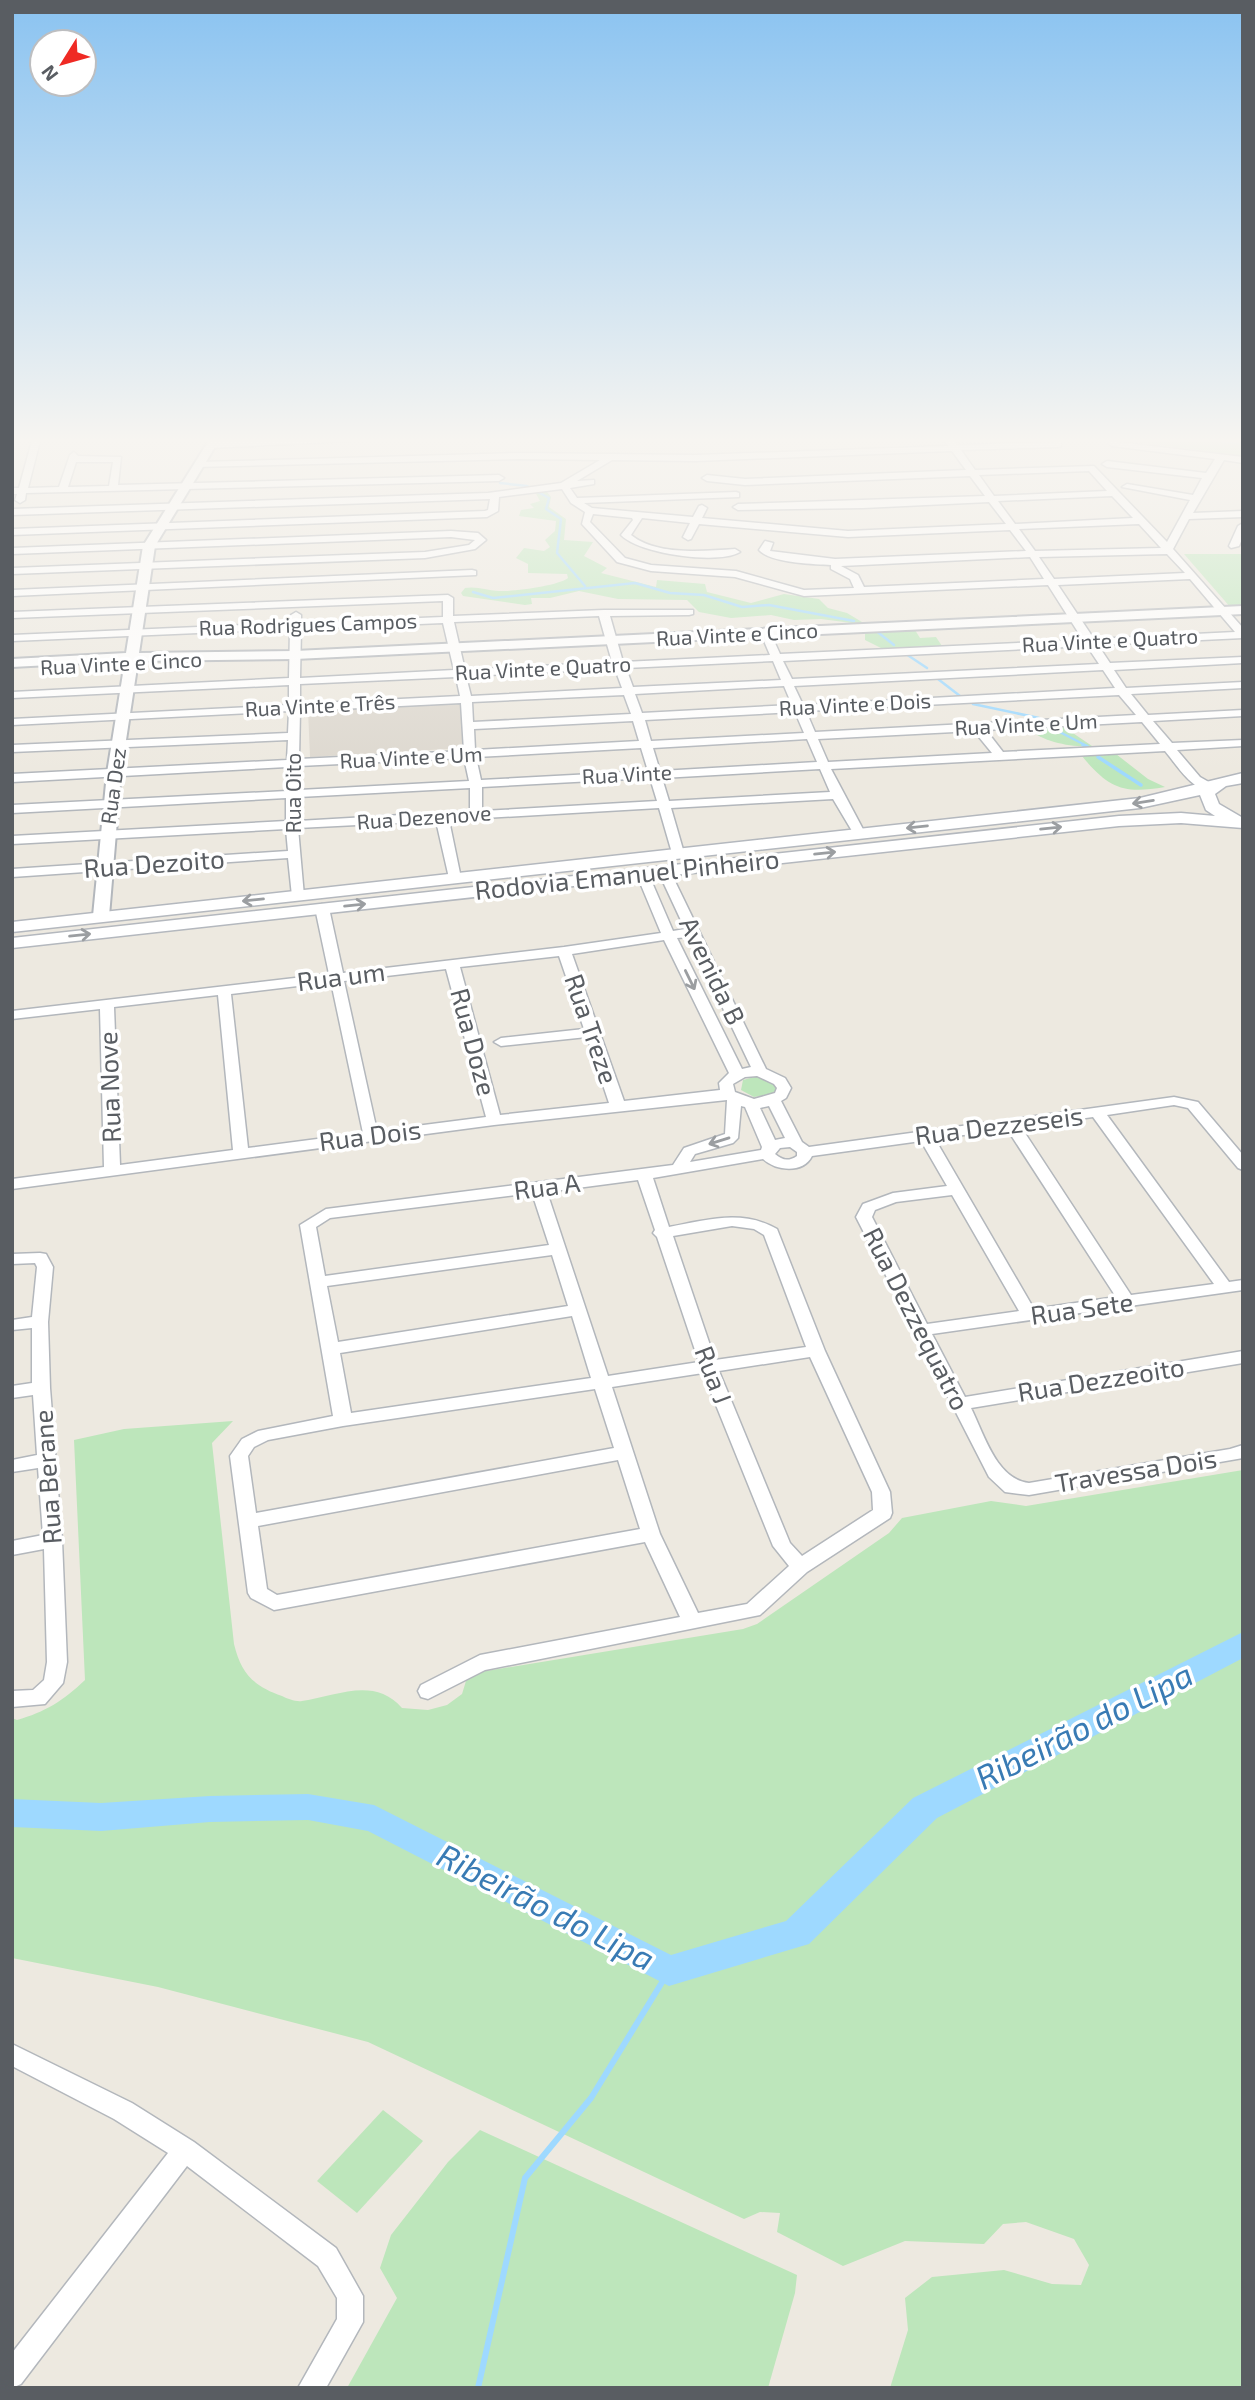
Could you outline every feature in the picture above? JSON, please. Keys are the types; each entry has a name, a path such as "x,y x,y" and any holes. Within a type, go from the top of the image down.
{"main road":[{"name":"Rodovia Emanuel Pinheiro","path":"12,927 1140,803 1243,778"},
{"path":"1210,788 1206,797 1212,807 1243,823"},
{"name":"Rodovia Emanuel Pinheiro","path":"12,943 1119,821 1181,818 1243,823"}],"street":[{"path":"12,551 67,549"},
{"name":"Rua Dez","path":"102,916 103,868 114,773 134,660 149,549"},
{"name":"Rua Oito","path":"294,549 298,603 295,625 292,826 298,896"},
{"path":"12,572 425,555 460,549"},
{"path":"610,549 621,560 650,568 736,574 804,593 1193,576"},
{"path":"659,549 734,552"},
{"path":"765,549 767,553 799,561 837,565 1032,553 1167,551 1193,576 1243,635"},
{"path":"1029,549 1050,584 1143,719 1196,780 1210,788"},
{"path":"837,565 835,567 854,577 861,592"},
{"path":"12,593 472,573"},
{"path":"12,615 448,598 448,620 466,698 466,726 476,784 476,814"},
{"name":"Rua Vinte e Cinco","path":"12,663 295,655 1243,610"},
{"name":"Rua Rodrigues Campos","path":"12,638 604,613 689,612"},
{"path":"604,613 610,641 656,773 678,853"},
{"path":"766,634 822,764 859,833"},
{"name":"Rua Vinte e Quatro","path":"12,695 1243,635"},
{"name":"Rua Vinte e Cinco","path":"12,670 134,660"},
{"name":"Rua Vinte e Três","path":"12,722 1243,660"},
{"name":"Rua Vinte e Dois","path":"466,726 1243,685"},
{"name":"Rua Vinte e Um","path":"12,778 1243,713"},
{"path":"978,728 1000,756"},
{"path":"12,749 295,736"},
{"name":"Rua Vinte","path":"12,809 1243,743"},
{"name":"Rua Dezenove","path":"12,840 837,795"},
{"path":"442,818 454,878"},
{"name":"Rua Dezoito","path":"12,873 295,854"},
{"name":"Avenida B","path":"664,871 760,1072 780,1081 783,1088 781,1095 774,1101"},
{"name":"Avenida B","path":"642,873 668,936 737,1074"},
{"path":"322,908 371,1136"},
{"name":"Rua um","path":"12,1015 564,951 693,932"},
{"name":"Rua Treze","path":"564,951 618,1106"},
{"name":"Rua Doze","path":"452,964 494,1120"},
{"path":"224,991 241,1153"},
{"name":"Rua Nove","path":"107,1005 112,1170"},
{"path":"501,1042 592,1032"},
{"path":"678,1169 689,1151 728,1140 733,1135 731,1096 726,1083 737,1074 760,1072"},
{"path":"731,1096 751,1104 774,1101 800,1148 800,1162 776,1163 768,1151 751,1104"},
{"name":"Rua Dois","path":"12,1184 494,1120 731,1096"},
{"name":"Rua Dezzeseis","path":"800,1148 1012,1125 1174,1101 1193,1105 1243,1165"},
{"path":"1098,1113 1234,1286"},
{"path":"1012,1125 1127,1302"},
{"path":"925,1135 1030,1317"},
{"name":"Rua A","path":"317,1282 308,1226 326,1214 644,1175 768,1151 786,1142 800,1148"},
{"name":"Rua J","path":"644,1175 661,1233 709,1367 782,1546 800,1567"},
{"path":"538,1188 651,1534 692,1622"},
{"name":"Rua Dezzequatro","path":"955,1190 893,1198 869,1207 864,1217 995,1473 1011,1487 1029,1489"},
{"path":"428,1691 480,1663 753,1610 800,1567 883,1513 881,1492 816,1351 771,1231 762,1225 742,1221 661,1233"},
{"path":"343,1420 317,1282 558,1249"},
{"name":"Rua Berane","path":"12,1259 40,1258 45,1267 40,1322 41,1388 53,1540 57,1662 53,1683 38,1698 15,1700"},
{"name":"Rua Sete","path":"921,1330 1030,1317 1234,1286"},
{"path":"329,1349 578,1310"},
{"path":"12,1325 40,1322"},
{"path":"651,1534 274,1603 258,1593 239,1456 248,1443 264,1435 343,1420 816,1351"},
{"name":"Rua Dezzeoito","path":"960,1404 1243,1357"},
{"path":"12,1392 41,1388"},
{"name":"Travessa Dois","path":"1029,1489 1234,1455 1243,1451"},
{"path":"248,1521 625,1452"},
{"path":"12,1465 47,1460"},
{"path":"12,1548 53,1540"},
{"path":"12,2054 123,2111 185,2150 327,2257 350,2296 350,2322 311,2388"},
{"path":"12,2375 185,2150"}],"shaded area":[{"path":"460,701 464,748 310,757 308,710"}],"green space":[{"path":"523,549 588,549 584,556 607,568 601,573 656,587 657,580 705,584 707,592 751,603 784,594 819,599 828,608 847,613 867,625 821,619 794,620 771,615 731,618 699,612 687,600 618,599 579,591 550,598 531,598 532,604 525,605 463,596 461,593 465,588 513,591 545,586 568,578 567,574 528,573 528,564 516,558"},
{"path":"1184,554 1243,554 1243,608 1231,608"},
{"path":"915,630 920,638 936,637 942,646 883,649 865,640 865,632"},
{"path":"1064,727 1092,746 1059,743 1029,729"},
{"path":"1116,754 1148,779 1165,787 1139,790 1118,786 1101,776 1082,756"},
{"path":"758,1076 778,1086 776,1093 754,1097 741,1090 743,1080"},
{"path":"233,1421 212,1443 234,1644 245,1671 263,1688 295,1701 367,1690 391,1698 402,1708 428,1710 447,1705 462,1694 466,1681 480,1672 743,1629 757,1624 889,1533 902,1518 991,1501 1026,1506 1243,1470 1243,2388 890,2388 908,2330 905,2298 932,2277 1004,2270 1052,2284 1081,2285 1089,2265 1074,2239 1026,2222 1003,2224 984,2244 905,2241 843,2266 777,2232 780,2213 760,2212 744,2219 368,2042 158,1987 12,1958 12,1718 17,1720 45,1709 61,1700 85,1680 74,1440 124,1429"},
{"path":"383,2110 423,2141 357,2213 317,2181"},
{"path":"480,2130 797,2275 795,2293 768,2388 347,2388 397,2298 380,2268 391,2235 448,2162"}],"waterway":[{"path":"557,549 557,553 585,586"},
{"path":"473,592 493,598 635,583 670,593 704,595 742,607 769,605 854,621"},
{"path":"875,630 894,645"},
{"path":"906,654 927,668"},
{"path":"938,679 960,696"},
{"path":"973,704 1039,718"},
{"path":"1048,726 1087,746"},
{"path":"1083,745 1088,747"},
{"path":"1098,757 1141,785"},
{"name":"Ribeirão do Lipa","path":"12,1813 101,1817 210,1809 308,1807 374,1819 669,1971 797,1933 925,1808 1243,1644"},
{"path":"478,2388 525,2178 591,2098 669,1971"}]}
